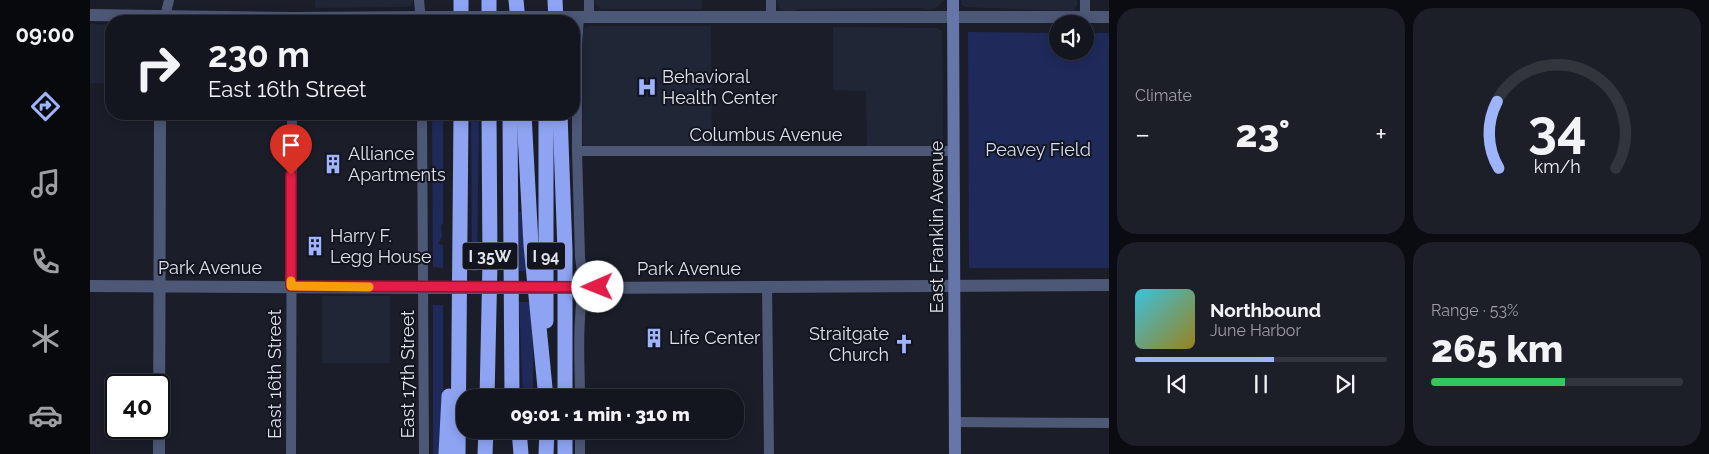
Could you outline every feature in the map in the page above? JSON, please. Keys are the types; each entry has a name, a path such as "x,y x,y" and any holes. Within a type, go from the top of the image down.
{"highway":[{"path":"489,0 489,15"},
{"path":"509,0 510,15"},
{"path":"516,0 517,15"},
{"path":"546,0 546,15"},
{"path":"555,0 570,15"},
{"path":"458,454 461,120"},
{"name":"I 35W","path":"487,389 490,262 489,120"},
{"name":"I 35W","path":"510,120 512,389"},
{"path":"524,120 531,245 545,389"},
{"name":"I 94","path":"546,120 546,389"},
{"path":"560,120 565,251 565,389"},
{"path":"446,454 461,215"},
{"path":"511,302 517,389"},
{"path":"485,454 486,439"},
{"path":"512,439 512,454"},
{"path":"519,439 520,454"},
{"path":"546,439 546,454"},
{"path":"565,439 565,454"}],"main road":[{"name":"East Franklin Avenue","path":"953,0 956,454"}],"street":[{"path":"165,15 169,0"},
{"path":"420,0 423,15"},
{"path":"576,15 589,0"},
{"path":"771,0 771,18"},
{"path":"1086,0 1086,15"},
{"path":"90,15 105,16"},
{"path":"580,18 1049,17"},
{"path":"1094,17 1109,17"},
{"path":"159,454 160,120"},
{"name":"East 16th Street","path":"291,454 292,120"},
{"name":"East 17th Street","path":"422,120 428,288 424,454"},
{"path":"577,120 580,257 582,271 577,288 580,318 580,389"},
{"name":"Columbus Avenue","path":"577,151 954,151"},
{"name":"Park Avenue","path":"90,286 428,288 1109,286"},
{"path":"767,286 769,454"},
{"path":"955,422 1109,423"},
{"path":"580,439 580,454"}],"shaded area":[{"path":"315,0 413,0 413,2 409,7 315,8"},
{"path":"595,0 702,0 702,9 601,9 595,4"},
{"path":"777,0 944,0 938,7 930,10 921,8 798,9 789,13 780,9"},
{"path":"961,0 1077,0 1077,5 1073,11 965,7 962,5"},
{"path":"90,24 105,25 105,83 90,83"},
{"name":"Behavioral Health Center","path":"711,26 712,148 585,147 583,143 583,32 585,27"},
{"path":"833,27 936,28 942,31 943,139 940,145 937,147 867,147 866,91 833,90"},
{"path":"322,296 390,296 390,363 322,363"}],"green space":[{"name":"Peavey Field","path":"968,32 1049,33 1049,60 1094,60 1094,33 1109,33 1109,268 969,268"},
{"path":"432,120 443,120 443,224 441,225 442,237 438,244 443,245 443,268 433,267"},
{"path":"471,120 479,120 477,271 472,271"},
{"path":"519,212 524,212 528,271 519,271"},
{"path":"519,302 530,302 533,389 523,389"},
{"path":"433,305 443,305 443,421 441,454 433,454"}],"slow traffic":[{"path":"291,281 291,286 369,287"}],"place":[{"name":"Behavioral Health Center","path":"647,87"},
{"name":"Alliance Apartments","path":"333,164"},
{"name":"Harry F. Legg House","path":"315,246"},
{"name":"Life Center","path":"654,338"},
{"name":"Straitgate Church","path":"904,344"}],"route":[{"path":"291,175 291,286 424,288 598,287"}]}
